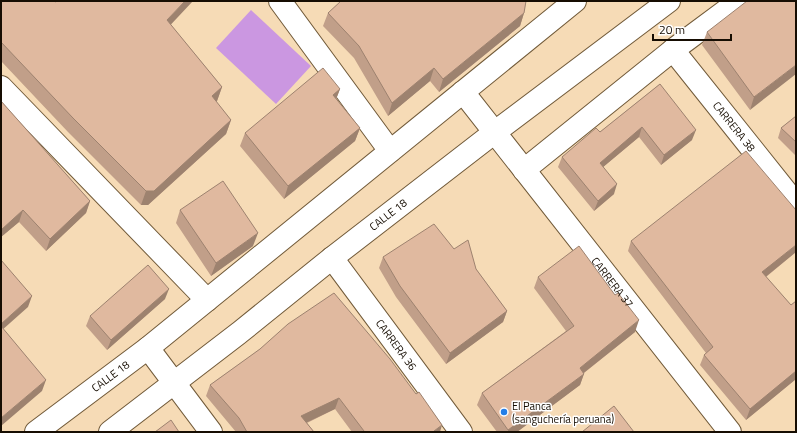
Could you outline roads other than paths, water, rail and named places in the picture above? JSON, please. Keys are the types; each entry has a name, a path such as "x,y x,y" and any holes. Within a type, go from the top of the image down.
{"street":[{"path":"280,1 390,151"},
{"name":"CALLE 18","path":"110,432 239,333 332,258 494,132 669,1"},
{"path":"524,170 672,50 738,1"},
{"name":"CALLE 18","path":"36,432 148,348 568,5"},
{"name":"CARRERA 38","path":"672,50 796,204"},
{"path":"1,87 207,300"},
{"name":"CARRERA 37","path":"463,92 730,432"},
{"name":"CARRERA 36","path":"332,258 461,432"},
{"path":"148,348 211,432"}],"place":[{"name":"El Panca (sanguchería peruana)","path":"504,412"}]}
